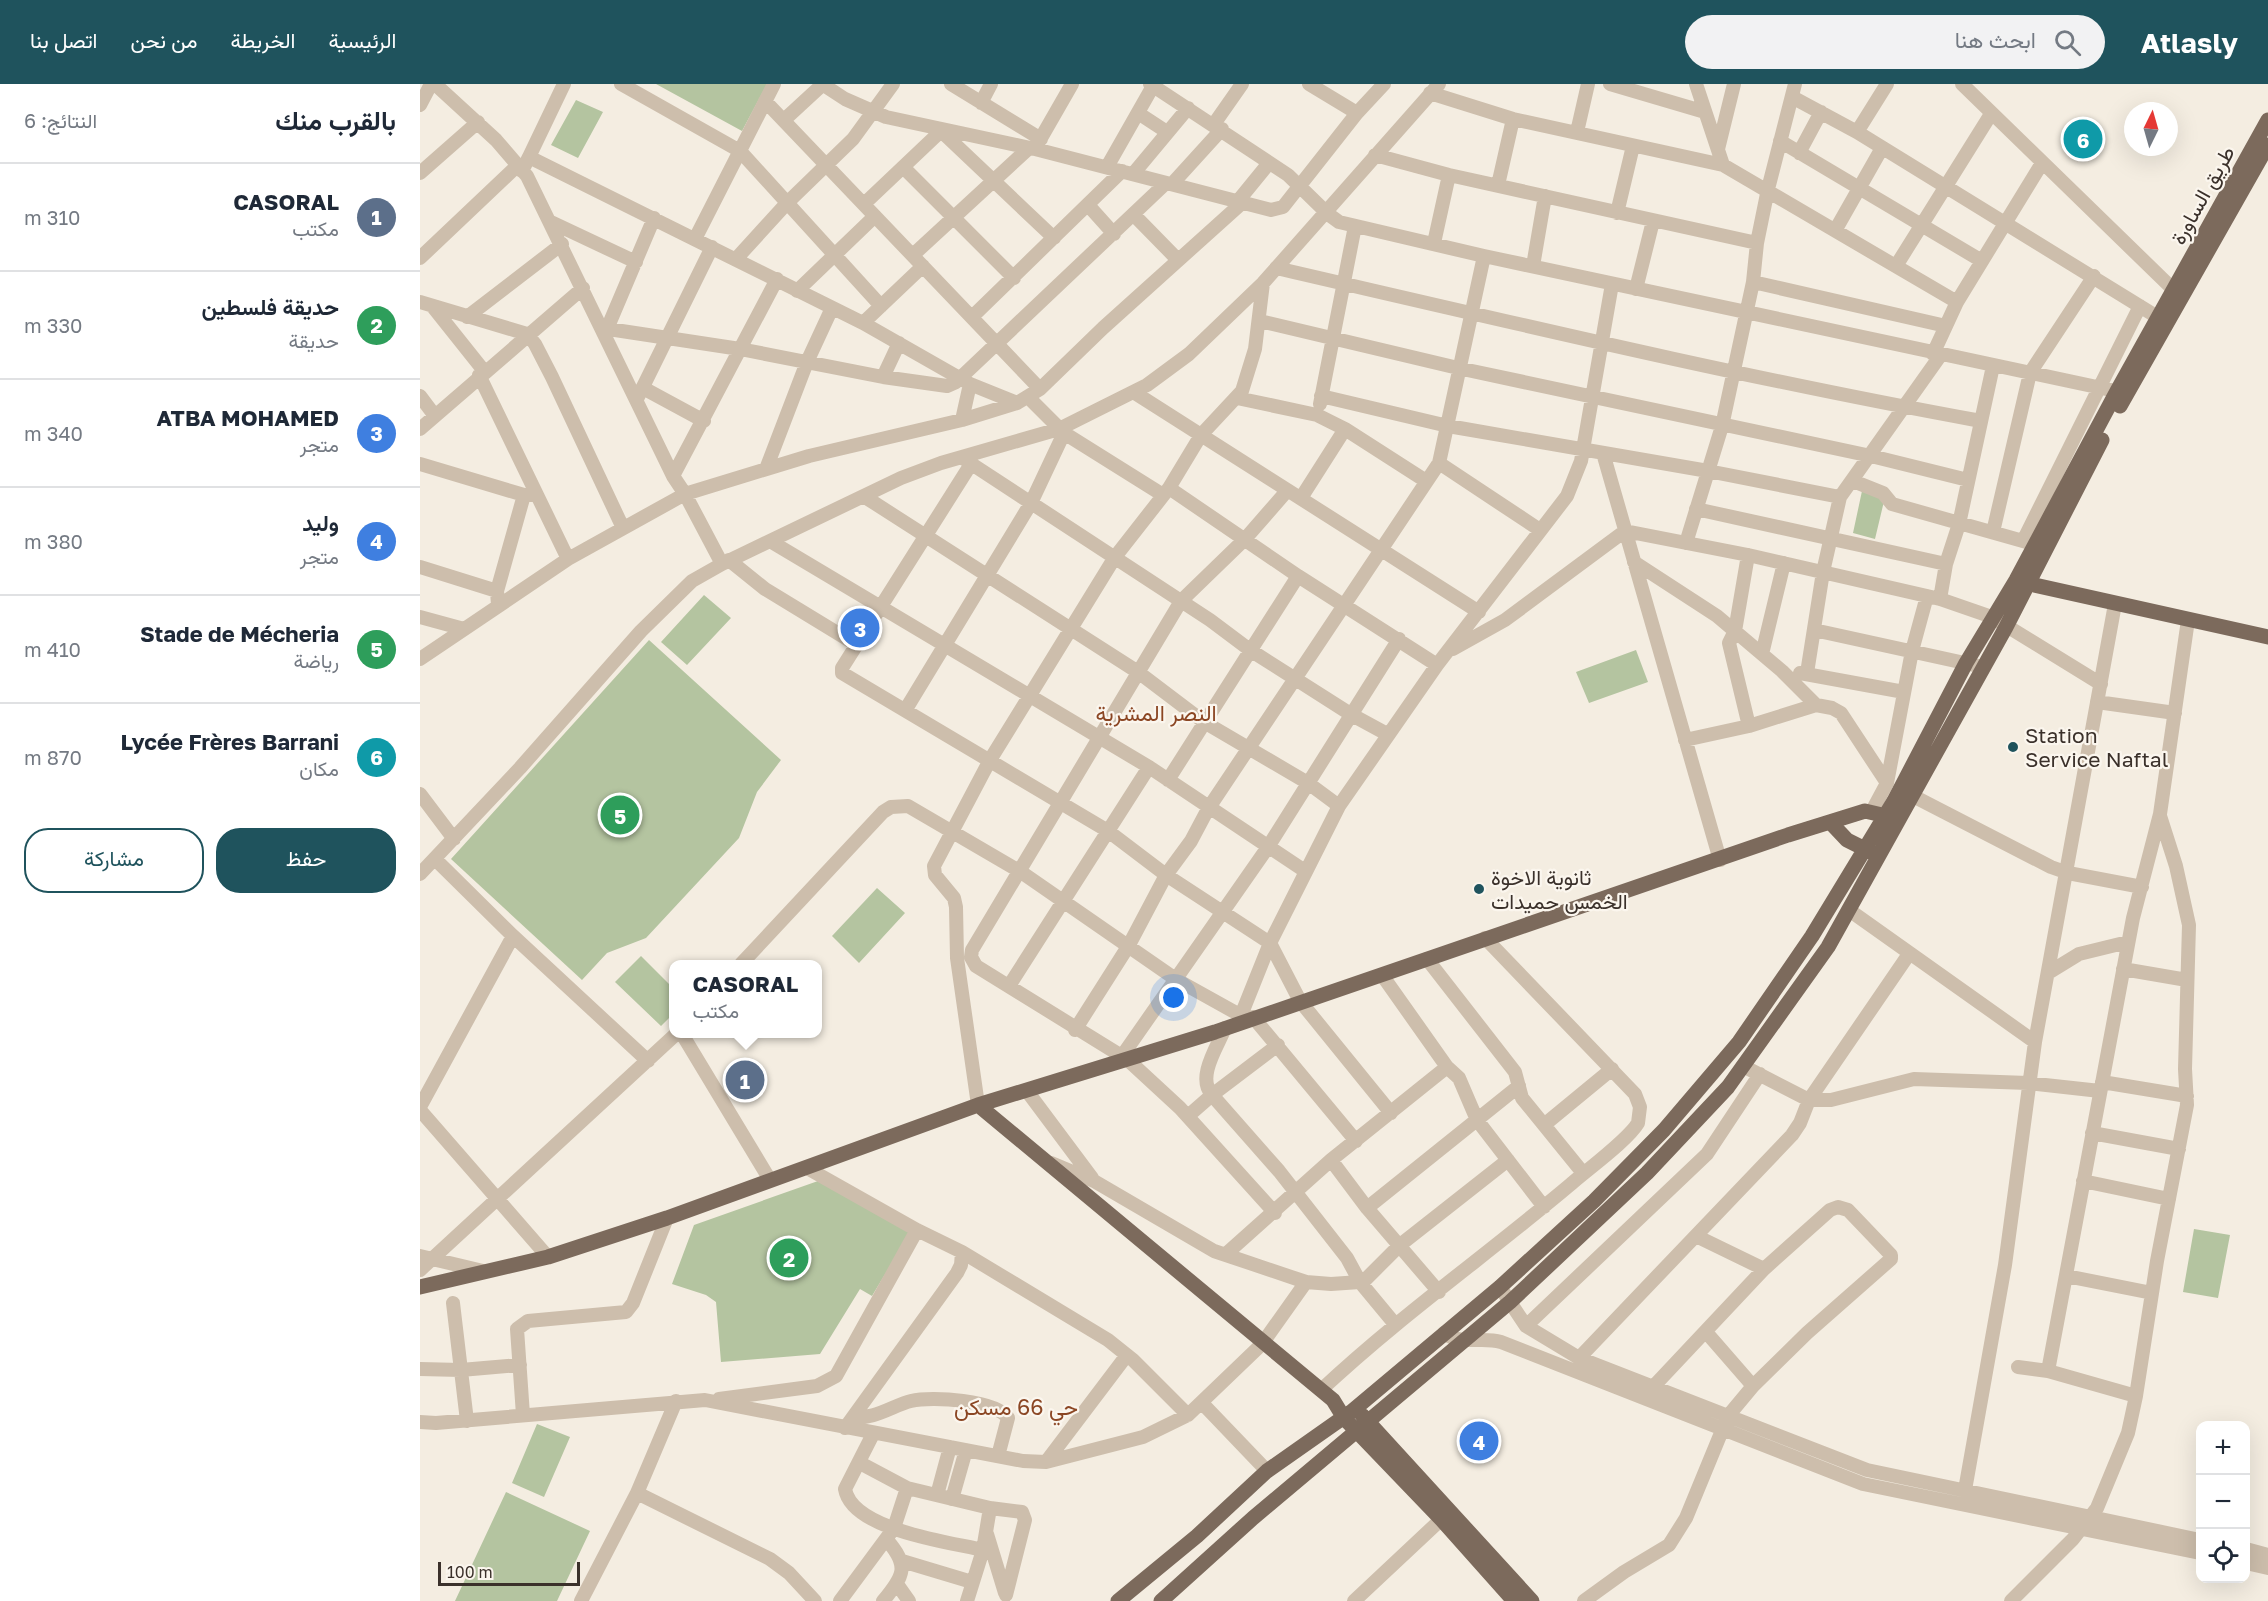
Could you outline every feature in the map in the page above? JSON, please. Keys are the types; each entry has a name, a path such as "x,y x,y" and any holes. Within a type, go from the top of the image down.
{"main road":[{"name":"طريق الساورة","path":"2178,295 2268,120"},
{"name":"طريق الساورة","path":"2178,295 2268,145"},
{"path":"420,1287 548,1257 667,1218 978,1104 1027,1091 1382,975 1830,822 1886,815 1912,796 2006,627 2022,582 2159,318 2178,295"},
{"path":"1118,1601 1197,1536 1267,1471 1350,1413 1500,1287 1593,1201 1697,1093 1739,1042 1786,977 1886,815 1992,617 2022,582 2029,543 2122,392 2178,295"},
{"path":"2022,582 2268,637"},
{"path":"1161,1601 1253,1518 1510,1302 1647,1173 1728,1087 1828,947 1880,856 1886,815"},
{"path":"1830,822 1847,840 1880,856"},
{"path":"978,1104 1262,1344 1350,1413 1446,1515 1532,1601"},
{"path":"1236,1498 1253,1518"},
{"path":"1446,1515 1514,1601"}],"street":[{"path":"420,105 431,84"},
{"path":"435,84 477,122 520,168 551,222 583,288 640,394 673,476 725,562 857,645"},
{"path":"420,258 530,157 564,84"},
{"path":"621,84 740,152 881,306"},
{"path":"695,239 774,84"},
{"path":"784,120 823,84 845,99 875,113 941,130 1035,145 1107,167 1277,210 1283,207 1357,113 1384,84"},
{"path":"736,259 787,203 853,139 875,113 893,84"},
{"path":"951,84 981,103 1035,145"},
{"path":"981,103 991,84"},
{"path":"913,255 1035,145 1072,84"},
{"path":"962,420 965,381 996,343 1169,183 1218,127 1242,84"},
{"path":"1309,84 1357,113"},
{"path":"1577,132 1588,84"},
{"path":"1610,84 1705,112"},
{"path":"1696,84 1723,165"},
{"path":"1718,150 1734,84"},
{"path":"1857,132 1887,84"},
{"path":"1962,84 2178,295"},
{"path":"1107,167 1152,85 1218,127 1301,185 1325,211 1339,222 1936,355 2122,392"},
{"path":"420,874 436,860 641,631 692,581 725,562 909,475 1062,431 1134,393 1189,354 1263,283 1435,89 1513,119 1723,165 1768,189 1957,302"},
{"path":"1686,543 1722,426 1753,282 1757,243 1768,189 1793,90 1821,112 2094,276 2159,318"},
{"path":"765,101 1041,389"},
{"path":"972,317 1088,205 1128,172 1188,108"},
{"path":"1798,153 1821,112"},
{"path":"1138,113 1167,132"},
{"path":"1896,266 1919,225 1991,114"},
{"path":"1498,185 1513,119"},
{"path":"423,165 477,122"},
{"path":"864,204 941,130"},
{"path":"941,130 1054,238"},
{"path":"1780,141 1982,261"},
{"path":"1617,213 1633,146"},
{"path":"1836,229 1882,148"},
{"path":"1375,155 1449,175 1757,243"},
{"path":"530,157 863,323 965,381 1022,400 1062,431 1245,539 1298,576 1437,664"},
{"path":"420,658 568,559 685,494 881,438 962,420 1022,400 1041,389 1240,201 1269,163"},
{"path":"1807,673 1823,572 1840,497 1871,456 1936,355 1957,302 2042,163"},
{"path":"903,166 1014,278"},
{"path":"1434,243 1449,175"},
{"path":"1533,266 1545,196"},
{"path":"1088,205 1114,234"},
{"path":"1134,215 1178,260"},
{"path":"796,291 833,253 876,216"},
{"path":"605,329 654,218"},
{"path":"1636,289 1653,221"},
{"path":"551,222 636,262"},
{"path":"1317,415 1355,225"},
{"path":"467,317 562,244"},
{"path":"640,394 712,247"},
{"path":"1075,1030 1129,945 1166,875 1191,841 1208,809 1439,464 1484,256"},
{"path":"863,323 923,266"},
{"path":"1276,268 1604,343 1903,407 1981,421"},
{"path":"1993,532 2030,373 2094,276"},
{"path":"673,476 777,279"},
{"path":"1753,282 1946,326"},
{"path":"978,1104 957,958 956,907 954,898 934,870 951,829 990,760 1115,557 1141,520 1166,491 1202,435 1245,385 1260,321 1263,283"},
{"path":"1394,1323 1361,1282 1347,1258 1294,1194 1279,1171 1212,1095 1206,1085 1206,1074 1239,1021 1270,943 1339,806 1437,664 1567,496 1580,468 1604,343 1612,284"},
{"path":"420,429 481,373 583,288"},
{"path":"427,304 527,334 535,344 552,377 623,528"},
{"path":"427,304 481,373 530,495 568,559"},
{"path":"1853,481 1883,493 1892,504 2029,543 2077,429 2140,306"},
{"path":"766,469 807,362 832,308"},
{"path":"1260,321 1458,368 1871,456 1968,480"},
{"path":"605,329 740,349 937,387 965,381"},
{"path":"883,377 899,343"},
{"path":"1886,815 1887,783 1912,651 1934,597 1959,524 1993,366"},
{"path":"1134,393 1202,435 1286,492 1301,498 1382,548 1479,612"},
{"path":"640,394 704,421"},
{"path":"420,396 435,416"},
{"path":"1321,396 1448,426 1708,471 1840,497"},
{"path":"1236,398 1317,415 1345,429 1426,481"},
{"path":"1301,498 1345,429"},
{"path":"2077,429 2093,436"},
{"path":"906,709 1031,502 1062,431"},
{"path":"1603,453 1720,860"},
{"path":"966,460 1181,601 1250,650 1352,715 1387,734"},
{"path":"966,460 926,535 842,668 842,673 1108,831 1166,875 1270,943 1300,1001 1391,1113"},
{"path":"420,464 530,495"},
{"path":"1439,464 1540,530"},
{"path":"1275,1213 1188,1116 1125,1058 1075,1030 976,966 971,957 972,950 1021,872 1060,802 1101,739 1181,601 1245,539 1286,492"},
{"path":"498,605 497,591 530,495"},
{"path":"865,497 1138,672 1204,722 1308,783 1339,806"},
{"path":"1696,509 1830,536 1946,564"},
{"path":"1449,651 1505,620 1625,531 1748,555 1934,597 1992,617 2100,684"},
{"path":"770,541 1149,767 1208,809 1305,871"},
{"path":"1748,555 1735,631 1729,648 1749,726"},
{"path":"1634,561 1735,631 1782,671 1816,705"},
{"path":"1762,654 1784,564"},
{"path":"420,567 497,591"},
{"path":"1168,780 1298,576"},
{"path":"1965,1491 2006,1265 2028,1083 2115,604"},
{"path":"420,617 464,628"},
{"path":"2048,1371 2128,942 2160,814 2188,620"},
{"path":"1814,630 1983,667"},
{"path":"1125,1058 1268,846 1399,639"},
{"path":"1782,671 1807,673 1904,692"},
{"path":"2097,702 2175,713"},
{"path":"1685,740 1749,726 1816,705 1832,708 1841,713 1887,783"},
{"path":"1009,986 1149,767"},
{"path":"420,794 454,839"},
{"path":"1912,796 2067,873 2142,886"},
{"path":"745,960 883,812 891,807 908,806 951,829 1021,872 1177,980 1278,1045 1356,1142"},
{"path":"2011,1601 2091,1516 2120,1455 2136,1396 2187,1096 2185,1069 2187,913 2160,814"},
{"path":"436,860 513,936 648,1061"},
{"path":"1849,910 2035,1042"},
{"path":"513,936 420,1108 548,1257"},
{"path":"1327,1395 1394,1323 1439,1292 1544,1207 1638,1123 1638,1098 1485,938"},
{"path":"2048,973 2079,954 2128,942"},
{"path":"1579,1358 1792,1134 1800,1123 1809,1100 1909,954"},
{"path":"1426,959 1515,1072 1522,1098 1583,1173"},
{"path":"2123,969 2187,980"},
{"path":"1382,975 1447,1067 1459,1078 1477,1120 1544,1207"},
{"path":"420,1269 426,1257 496,1199 672,1038"},
{"path":"684,1038 770,1180"},
{"path":"1188,1116 1278,1045"},
{"path":"1743,1066 1809,1100 1831,1100 1914,1079 2101,1087 2187,1096"},
{"path":"1226,1254 1275,1213 1331,1160 1447,1067"},
{"path":"1544,1125 1612,1069"},
{"path":"1526,1326 1707,1154 1760,1074"},
{"path":"1367,1208 1519,1086"},
{"path":"1027,1091 1094,1181"},
{"path":"2092,1133 2179,1149"},
{"path":"1043,1159 1094,1181 1196,1242 1305,1282 1331,1284 1361,1282 1400,1245 1508,1160"},
{"path":"1331,1160 1367,1208 1439,1292"},
{"path":"807,1168 962,1252 1046,1301 1127,1355 1188,1415"},
{"path":"2083,1181 2169,1199"},
{"path":"1584,1601 1624,1572 1669,1545 1686,1518 1728,1416 1753,1386 1851,1292 1891,1259 1891,1255 1848,1210 1838,1207 1830,1210 1764,1269 1653,1387"},
{"path":"523,1415 517,1329 524,1322 626,1312 633,1303 667,1218"},
{"path":"420,1422 467,1421 705,1400 818,1386 836,1376 918,1230"},
{"path":"1696,1236 1764,1269"},
{"path":"845,1428 957,1273 962,1265 962,1252"},
{"path":"426,1257 483,1271"},
{"path":"2066,1276 2152,1293"},
{"path":"705,1400 873,1434 1023,1461 1046,1462 1143,1437 1188,1415 1262,1344 1305,1282"},
{"path":"1500,1287 1526,1326 1579,1358 1867,1470 2196,1539"},
{"path":"453,1303 467,1421"},
{"path":"1706,1332 1753,1386"},
{"path":"1444,1333 1453,1340 1488,1338 1501,1342 1863,1484 2196,1553"},
{"path":"1046,1462 1127,1355"},
{"path":"420,1369 461,1370 520,1365"},
{"path":"2018,1368 2048,1371 2136,1396"},
{"path":"854,1416 866,1417 904,1403 926,1399 990,1405 1005,1412 1008,1418 998,1456"},
{"path":"581,1601 637,1493 676,1401"},
{"path":"1202,1403 1267,1471"},
{"path":"873,1434 845,1489 847,1497 890,1534 983,1550"},
{"path":"937,1495 950,1447"},
{"path":"952,1499 966,1450"},
{"path":"860,1463 907,1488 990,1508 1022,1512 1025,1517 1006,1598"},
{"path":"840,1601 890,1534 907,1488"},
{"path":"637,1493 770,1559 789,1573 815,1601"},
{"path":"967,1601 983,1550 990,1508"},
{"path":"1354,1601 1446,1515"},
{"path":"987,1532 1006,1598"},
{"path":"883,1601 901,1577 902,1561 890,1534"},
{"path":"2250,1550 2268,1555"},
{"path":"902,1561 972,1582"},
{"path":"2250,1564 2268,1568"},
{"path":"897,1584 909,1601"}],"green space":[{"path":"656,84 767,84 742,131"},
{"path":"576,100 603,112 578,158 551,145"},
{"path":"1862,491 1885,497 1875,539 1853,533"},
{"path":"704,595 731,618 687,665 661,642"},
{"path":"649,640 781,760 757,792 739,838 646,938 607,953 582,980 451,859"},
{"path":"1636,650 1648,682 1589,703 1576,672"},
{"path":"877,888 905,913 859,963 832,936"},
{"path":"641,956 669,984 669,1018 661,1026 615,982"},
{"path":"818,1181 911,1231 872,1296 860,1289 820,1354 721,1362 716,1302 706,1295 672,1284 694,1225"},
{"path":"2194,1229 2230,1235 2218,1298 2183,1292"},
{"path":"537,1424 570,1437 544,1497 512,1483"},
{"path":"506,1492 590,1531 557,1601 455,1601"}],"place":[{"name":"Lycée Frères Barrani","path":"2083,139"},
{"name":"ATBA MOHAMED","path":"860,628"},
{"name":"Station Service Naftal","path":"2013,747"},
{"name":"Stade de Mécheria","path":"620,815"},
{"name":"ثانوية الاخوة الخمس حميدات","path":"1479,889"},
{"name":"CASORAL","path":"745,1080"},
{"name":"حديقة فلسطين","path":"789,1258"},
{"name":"وليد","path":"1479,1441"}],"district":[{"name":"النصر المشرية","path":"1156,712"},
{"name":"حي 66 مسكن","path":"1016,1406"}]}
